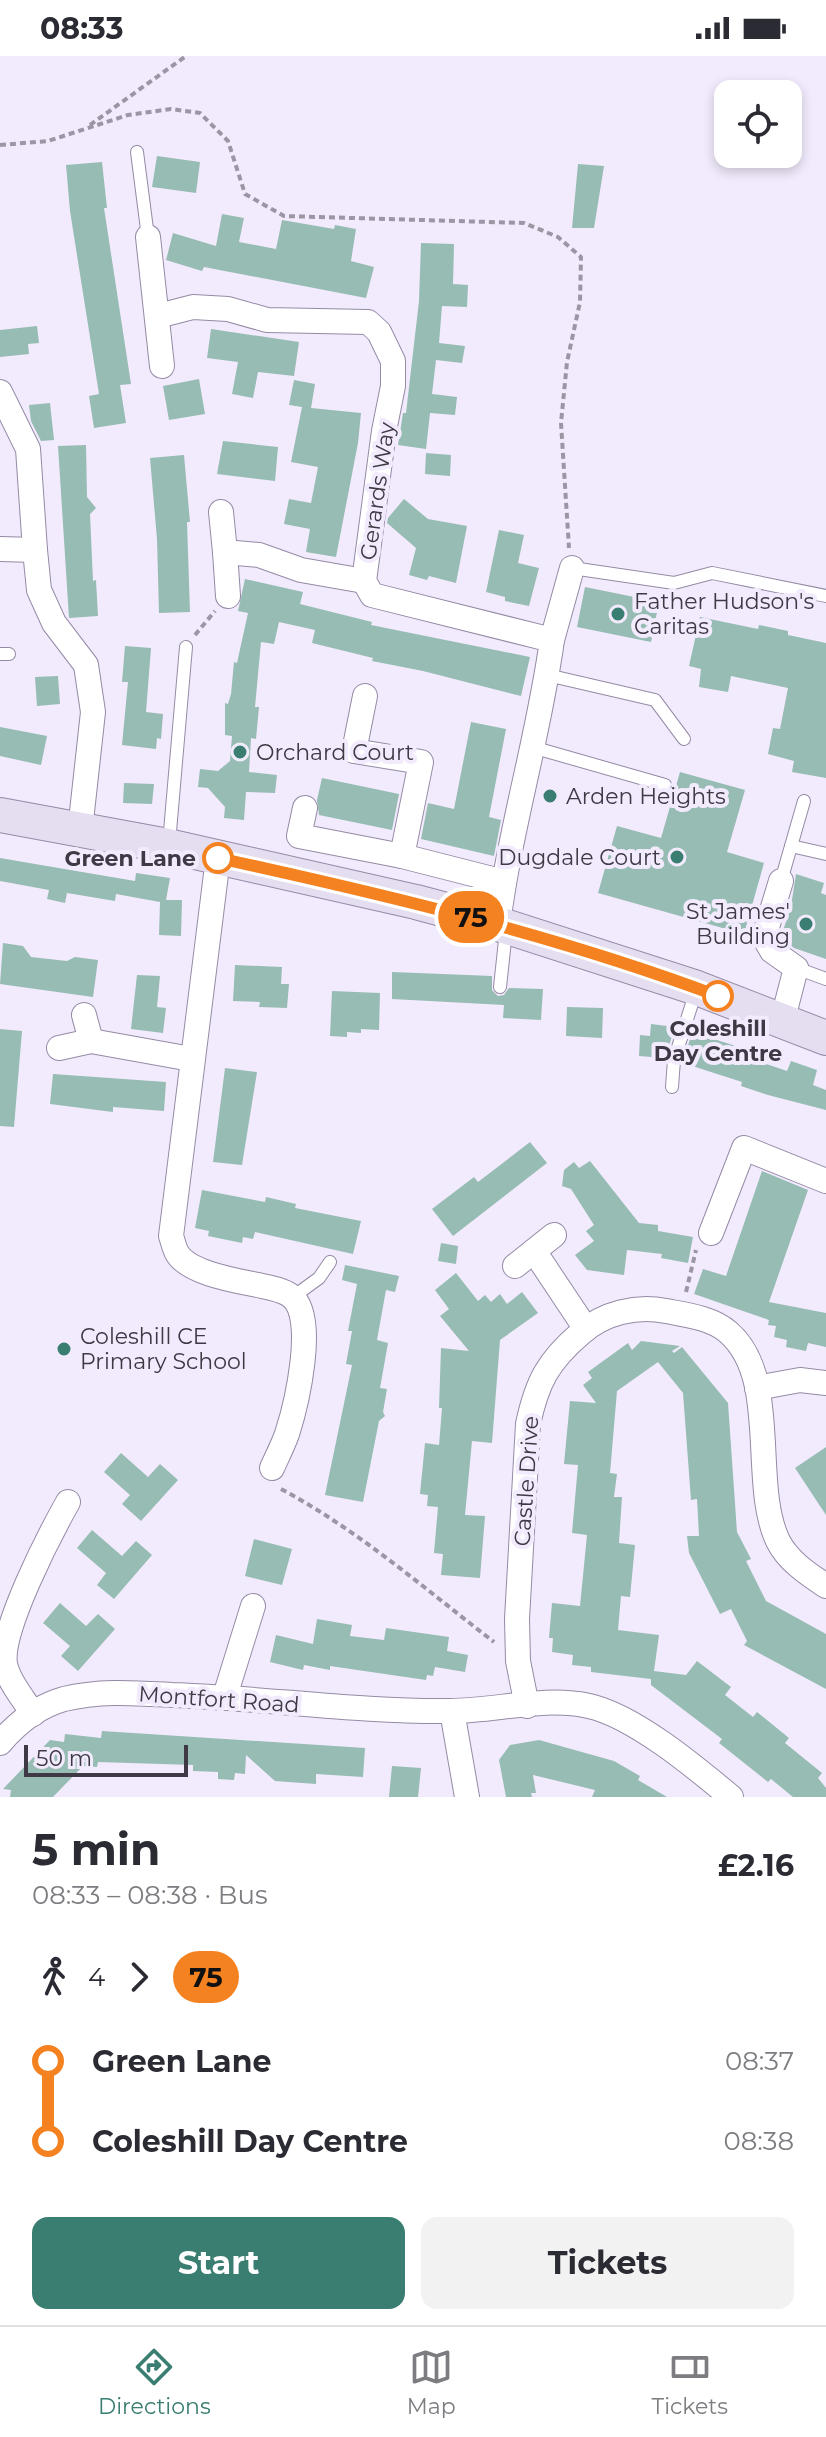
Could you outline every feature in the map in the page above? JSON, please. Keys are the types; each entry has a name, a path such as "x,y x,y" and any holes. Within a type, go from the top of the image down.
{"main road":[{"path":"0,815 168,846 416,902 697,988 826,1038"}],"street":[{"path":"148,237 162,366"},
{"name":"Gerards Way","path":"158,316 193,307 228,309 267,320 368,322 379,332 393,361 393,386 364,581 372,595 552,640"},
{"path":"0,392 28,449 39,590 54,623 86,665 93,712 80,830"},
{"path":"221,512 228,596"},
{"path":"0,549 35,550"},
{"path":"225,552 259,555 301,570 364,581"},
{"path":"502,926 504,882 552,640 572,568"},
{"path":"365,696 354,751 421,762 402,856"},
{"path":"305,808 299,836 402,856 504,882"},
{"path":"218,858 171,1236 176,1252 192,1268 276,1289 293,1297 300,1309 303,1362 287,1434 272,1468"},
{"path":"781,881 764,937 772,951 796,968 782,1022"},
{"path":"84,1015 91,1041"},
{"path":"59,1048 91,1041 191,1059"},
{"path":"711,1233 744,1148 826,1181"},
{"path":"515,1266 554,1235"},
{"path":"534,1251 586,1329"},
{"name":"Castle Drive","path":"527,1706 518,1661 517,1619 528,1424 541,1377 560,1351 604,1317 629,1310 660,1309 683,1314 727,1331 742,1348 757,1388 770,1518 779,1542 801,1570 826,1586"},
{"path":"757,1388 800,1380 826,1383"},
{"path":"264,1423 287,1434"},
{"path":"33,1714 9,1677 4,1663 6,1636 45,1542 68,1502"},
{"path":"225,1696 253,1606"},
{"name":"Montfort Road","path":"0,1743 15,1726 33,1714 63,1700 106,1692 225,1696 338,1708 452,1711"},
{"path":"467,1797 452,1711 560,1702 592,1706 641,1730 695,1767 731,1797"}],"lane":[{"path":"137,152 148,237"},
{"path":"572,568 674,583 712,573 826,596"},
{"path":"168,846 186,647"},
{"path":"547,675 655,700 684,739"},
{"path":"532,747 665,785"},
{"path":"781,881 804,801"},
{"path":"791,846 826,854"},
{"path":"500,987 502,926"},
{"path":"796,968 826,979"},
{"path":"672,1087 674,1060 697,988"},
{"path":"293,1297 319,1278 330,1262"}],"path":[{"path":"84,129 186,56"},
{"path":"0,145 48,141 128,115 171,109 200,113 228,141 245,194 284,216 524,223 558,237 581,257 580,302 567,362 561,423 572,568"},
{"path":"186,647 228,596"},
{"path":"683,1314 701,1230 711,1233"},
{"path":"272,1468 265,1481 314,1507 518,1661"}],"building":[{"path":"157,156 200,162 196,193 152,187"},
{"path":"102,162 107,208 104,208 131,384 120,385 126,423 94,428 89,396 99,394 70,211 66,165"},
{"path":"578,164 604,166 594,228 572,228"},
{"path":"222,214 244,218 239,242 276,249 282,220 334,229 335,225 356,229 351,261 374,267 366,298 204,267 202,271 166,260 173,233 216,246"},
{"path":"421,243 454,244 453,284 468,285 467,307 442,306 439,343 465,346 462,363 436,360 432,394 457,397 455,415 430,413 426,449 398,445 403,413 406,413 419,301"},
{"path":"37,326 39,343 28,344 29,354 0,357 0,330"},
{"path":"211,329 299,342 294,376 258,372 253,398 232,394 238,362 207,358"},
{"path":"199,379 205,414 169,420 163,386"},
{"path":"294,380 315,384 311,408 361,413 336,557 306,552 310,529 284,524 289,499 311,503 318,467 291,462 302,407 289,405"},
{"path":"50,403 54,440 41,441 31,421 29,405"},
{"path":"223,441 278,447 275,481 217,474"},
{"path":"86,445 87,497 96,508 90,514 98,616 69,618 58,446"},
{"path":"426,453 451,455 450,476 425,474"},
{"path":"184,455 190,522 187,522 190,612 159,613 150,458"},
{"path":"404,499 428,519 467,526 456,583 409,575 416,548 387,523"},
{"path":"499,530 524,535 518,563 539,568 529,606 505,601 505,597 486,592"},
{"path":"245,579 303,592 300,604 372,622 371,625 530,657 521,696 372,661 373,658 312,643 315,630 279,622 274,644 261,642 255,707 259,707 256,739 251,738 249,772 277,775 275,793 246,792 244,820 224,818 225,807 208,788 198,787 200,769 218,771 230,761 232,736 225,735 225,703 228,704 231,694 234,662 237,663 248,613 238,611"},
{"name":"Father Hudson's Caritas","path":"585,587 659,602 651,642 577,627"},
{"path":"700,617 758,629 759,625 826,643 826,778 792,772 794,761 768,754 773,728 780,729 788,688 731,676 728,692 699,687 701,669 689,666"},
{"path":"125,646 151,648 146,712 163,714 161,739 157,738 156,749 122,745 128,682 122,682"},
{"path":"58,676 60,704 37,706 35,677"},
{"path":"471,722 506,729 489,817 501,820 494,856 421,839 428,803 454,809"},
{"path":"0,727 47,736 41,765 0,756"},
{"name":"Dugdale Court","path":"680,772 745,790 727,852 764,863 744,934 598,893 617,826 661,838"},
{"path":"322,778 399,794 392,830 319,815 317,800"},
{"path":"124,783 154,784 152,804 123,803"},
{"path":"0,858 135,881 136,873 170,878 166,900 182,900 181,936 159,935 160,902 116,894 115,901 67,893 65,903 47,899 49,890 0,881"},
{"name":"St James' Building","path":"796,874 824,883 821,893 826,895 826,959 794,948 781,937 791,906"},
{"path":"3,943 23,946 31,957 98,960 93,997 0,984"},
{"path":"235,965 282,967 281,984 289,984 287,1008 259,1007 260,1002 233,1001"},
{"path":"392,972 492,976 492,990 498,996 504,995 509,988 543,989 541,1020 503,1018 504,1005 392,999"},
{"path":"137,975 160,976 157,1007 166,1008 163,1033 131,1029"},
{"path":"332,991 380,993 379,1030 361,1029 361,1033 347,1032 347,1037 330,1036"},
{"path":"567,1007 603,1008 602,1038 566,1036"},
{"path":"651,1024 675,1027 665,1058 639,1056 640,1035 650,1036"},
{"path":"0,1029 22,1031 14,1127 0,1126"},
{"path":"692,1032 742,1048 740,1055 787,1071 791,1061 817,1070 813,1085 826,1090 826,1110 768,1095 741,1086 742,1082 683,1063"},
{"path":"225,1068 257,1072 242,1165 213,1162"},
{"path":"53,1074 166,1082 164,1111 113,1107 113,1112 50,1104"},
{"path":"530,1142 547,1163 453,1236 432,1209 474,1177 478,1182"},
{"path":"590,1161 639,1223 658,1225 658,1231 693,1237 688,1263 661,1258 662,1254 627,1250 624,1275 587,1270 575,1255 594,1241 586,1231 594,1225 571,1189 562,1186 564,1170 574,1162 579,1168"},
{"path":"762,1171 808,1190 769,1302 826,1313 826,1347 808,1343 806,1351 786,1347 787,1340 774,1337 776,1326 768,1325 769,1320 694,1294 703,1269 726,1276"},
{"path":"202,1190 265,1202 266,1197 296,1204 295,1208 361,1221 353,1254 255,1232 253,1239 243,1237 242,1243 208,1236 209,1231 195,1228"},
{"path":"441,1243 458,1246 456,1264 438,1261"},
{"path":"345,1265 399,1276 395,1292 386,1290 377,1340 388,1343 380,1388 387,1389 385,1416 379,1421 363,1502 325,1495 352,1365 346,1364 352,1331 348,1331 357,1284 342,1280"},
{"path":"456,1273 478,1301 485,1295 491,1302 500,1294 507,1304 522,1292 538,1313 500,1340 492,1443 472,1441 465,1515 485,1516 480,1578 441,1575 443,1554 434,1553 438,1507 427,1506 428,1495 420,1494 425,1443 439,1445 441,1348 469,1351 440,1316 449,1309 435,1290"},
{"path":"641,1341 680,1346 672,1351 674,1353 682,1347 728,1403 737,1532 751,1559 746,1561 766,1601 826,1634 826,1689 744,1645 747,1641 731,1609 720,1614 689,1553 687,1536 699,1536 697,1499 691,1500 683,1393 658,1362 617,1391 610,1473 617,1474 614,1497 622,1497 619,1543 635,1545 630,1597 621,1596 618,1630 659,1635 654,1671 686,1675 697,1661 731,1687 725,1695 753,1717 757,1712 789,1738 785,1743 822,1773 818,1778 826,1788 826,1797 793,1797 771,1779 768,1782 719,1743 722,1739 651,1685 651,1679 591,1672 591,1667 572,1665 573,1655 552,1652 553,1638 549,1638 552,1603 580,1606 587,1535 572,1533 578,1465 564,1464 570,1401 596,1403 583,1385 592,1378 588,1372 628,1343 632,1350"},
{"path":"826,1447 826,1515 795,1468"},
{"path":"121,1453 148,1477 160,1464 178,1480 141,1521 122,1504 130,1495 104,1472"},
{"path":"92,1530 122,1556 136,1541 152,1555 114,1599 97,1585 106,1573 77,1548"},
{"path":"254,1539 292,1549 282,1585 245,1576"},
{"path":"60,1603 86,1626 98,1614 115,1629 78,1671 61,1656 70,1646 43,1623"},
{"path":"317,1619 352,1625 350,1636 384,1640 386,1628 449,1637 447,1651 468,1655 465,1672 435,1667 433,1676 427,1675 426,1680 330,1666 330,1670 304,1665 303,1670 270,1662 276,1635 313,1644"},
{"path":"102,1731 365,1748 363,1777 316,1774 316,1784 275,1781 246,1755 245,1774 235,1773 234,1780 218,1779 218,1772 193,1771 193,1765 98,1762 97,1767 83,1766 53,1797 10,1797 11,1790 3,1789 50,1740 64,1742 65,1734 101,1738"},
{"path":"539,1740 614,1761 667,1797 592,1797 595,1790 533,1775 536,1793 531,1793 532,1797 506,1797 499,1760 510,1745"},
{"path":"392,1766 421,1768 418,1797 389,1797"}],"bus line":[{"name":"75","path":"218,858 416,902 498,924 718,996"}],"place":[{"name":"Father Hudson's Caritas","path":"618,614"},
{"name":"Orchard Court","path":"240,752"},
{"name":"Arden Heights","path":"550,796"},
{"name":"Dugdale Court","path":"677,857"},
{"name":"Green Lane","path":"218,858"},
{"name":"St James' Building","path":"806,924"},
{"name":"Coleshill Day Centre","path":"718,996"},
{"name":"Coleshill CE Primary School","path":"64,1349"}]}
